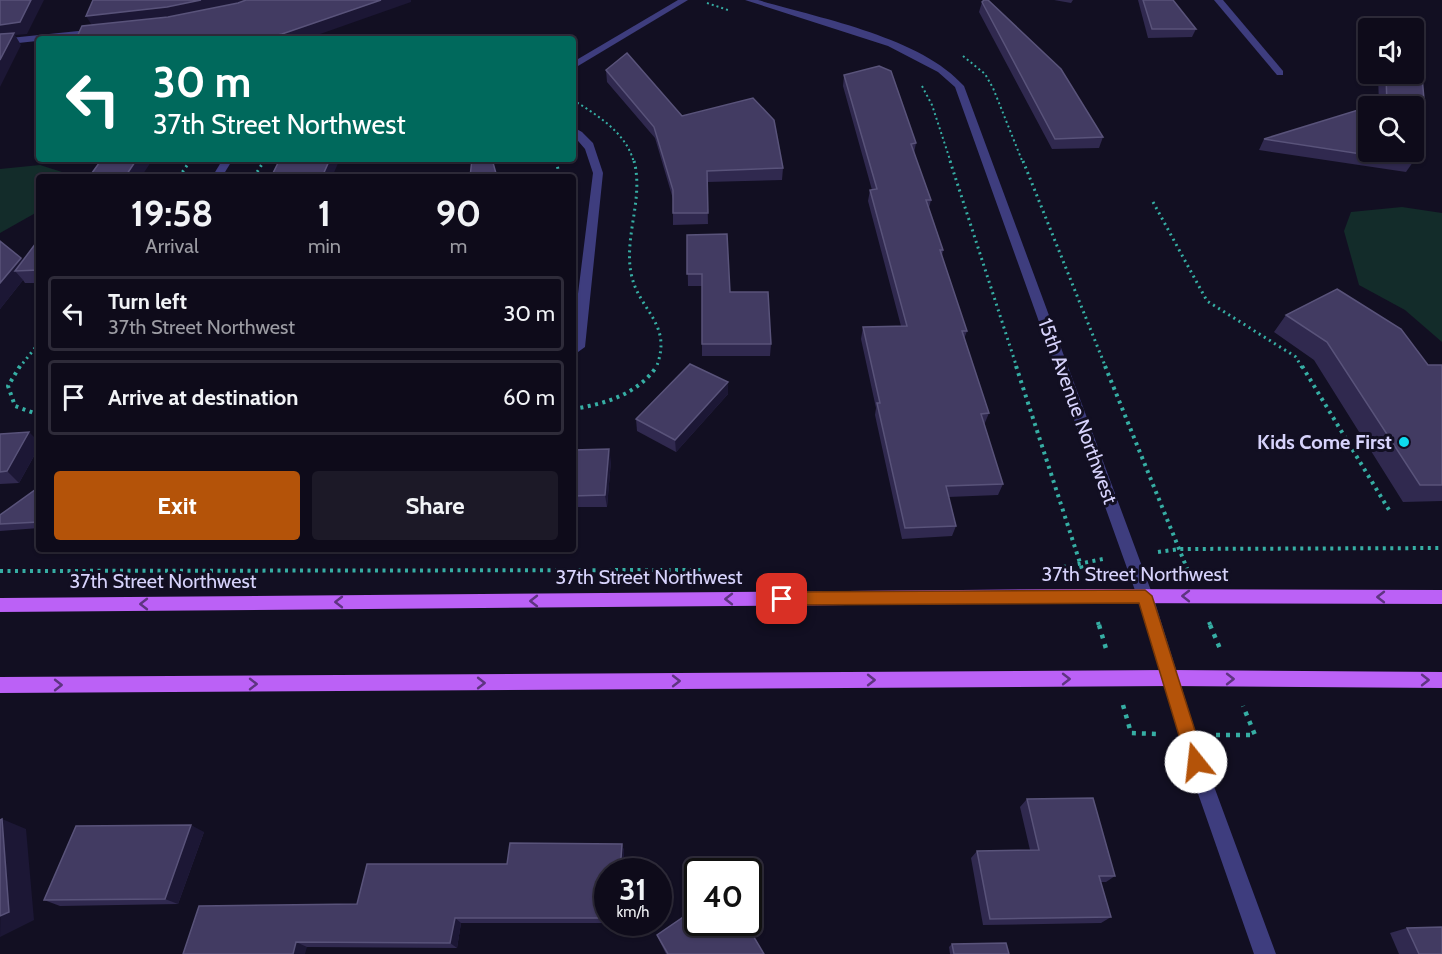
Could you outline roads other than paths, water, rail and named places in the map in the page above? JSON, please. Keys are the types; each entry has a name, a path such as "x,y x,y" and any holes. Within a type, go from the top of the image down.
{"main road":[{"name":"37th Street Northwest","path":"0,605 1145,596 1442,597"},
{"path":"0,685 1172,678 1442,680"}],"street":[{"path":"576,64 684,0"},
{"name":"15th Avenue Northwest","path":"749,0 893,45 935,65 959,86 1145,596 1196,762 1265,954"},
{"path":"1218,0 1280,73"},
{"path":"56,36 113,30"},
{"path":"0,42 36,38"},
{"path":"576,132 582,135 594,153 598,173 578,347"}],"place":[{"name":"Kids Come First","path":"1404,442"}]}
